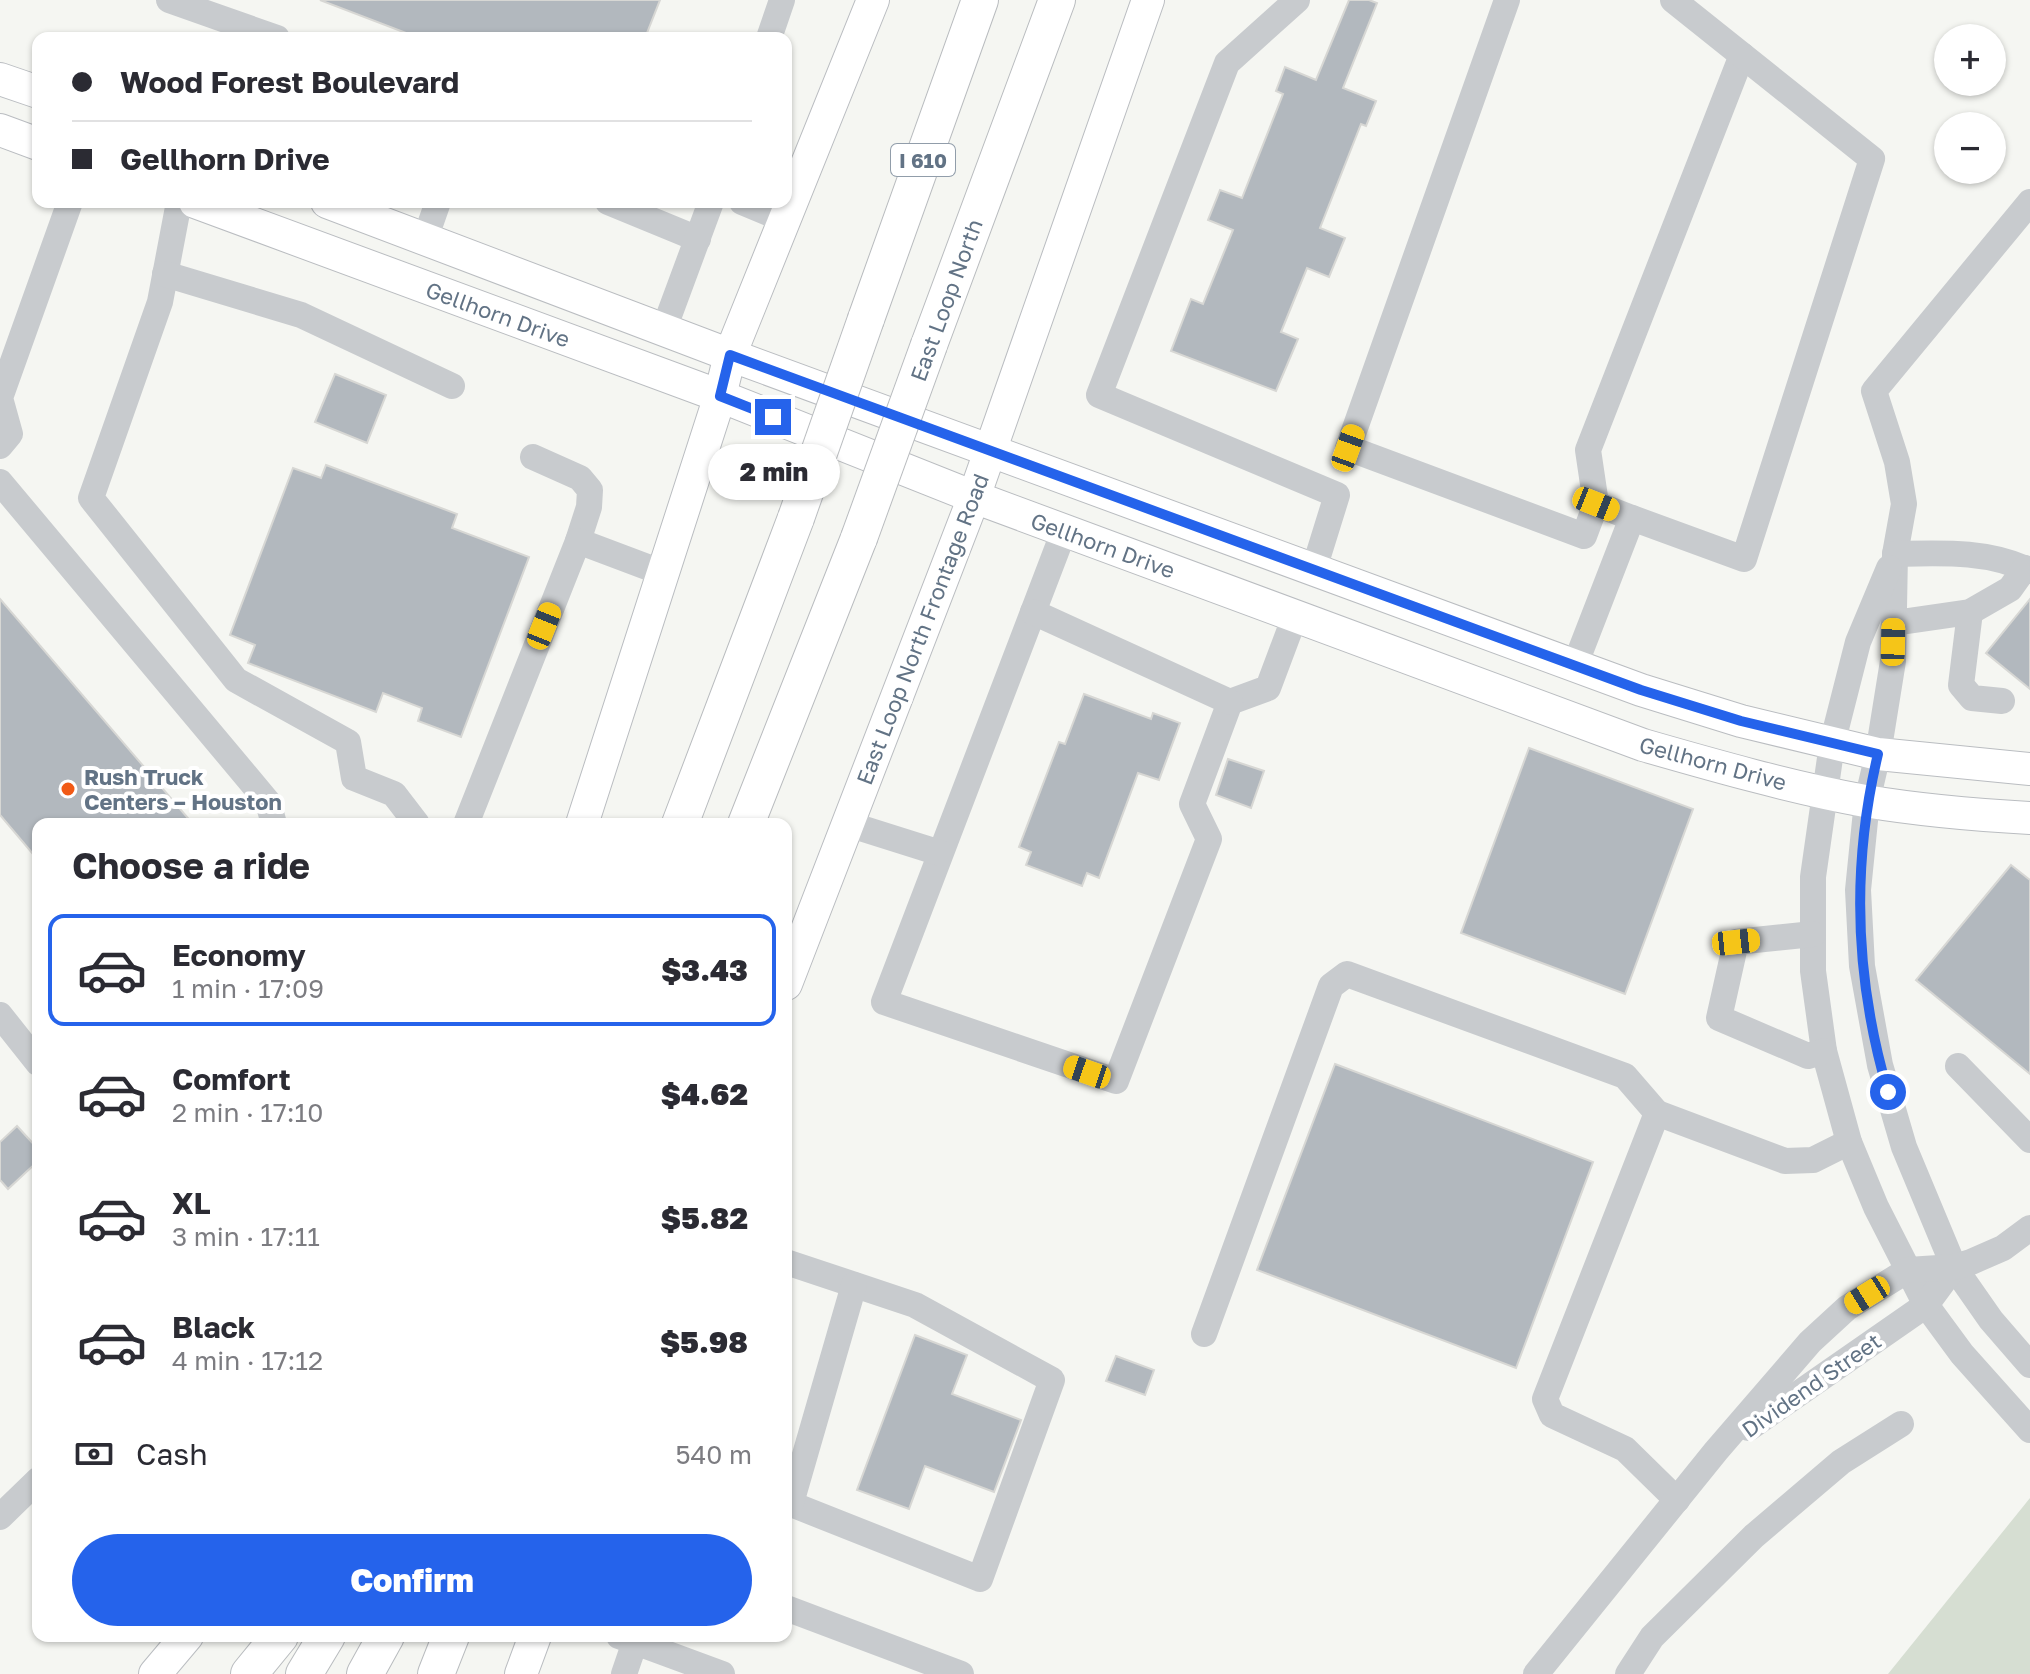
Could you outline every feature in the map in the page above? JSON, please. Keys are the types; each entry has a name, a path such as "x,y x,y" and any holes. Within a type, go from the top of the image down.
{"highway":[{"name":"I 610","path":"682,818 796,518 980,0"},
{"name":"East Loop North","path":"748,818 859,538 1057,0"},
{"path":"1011,123 1081,0"},
{"path":"249,1674 275,1642"},
{"path":"304,1674 323,1642"},
{"path":"365,1674 383,1642"},
{"path":"436,1674 449,1642"}],"main road":[{"path":"792,202 873,0"},
{"name":"East Loop North Frontage Road","path":"792,969 974,497 1148,0"},
{"path":"0,79 32,90"},
{"path":"0,130 32,142"},
{"name":"Gellhorn Drive","path":"211,208 720,396 1064,531 1643,745 1737,772 1867,801 1976,815 2030,818"},
{"name":"Gellhorn Drive","path":"343,208 730,355 1641,690 1741,721 1878,754 2030,769"},
{"path":"584,818 720,396 730,355 790,208"},
{"path":"410,282 425,239"},
{"path":"1295,616 1314,569"},
{"path":"1556,713 1575,665"},
{"path":"155,1674 182,1642"},
{"path":"521,1674 533,1642"}],"street":[{"path":"169,0 260,32"},
{"path":"771,32 782,0"},
{"path":"1297,0 1227,63 1099,395 1337,495 1314,569"},
{"path":"1507,0 1348,448 1584,536 1596,504 1588,450 1742,55"},
{"path":"1596,504 1744,559 1872,159 1673,0"},
{"path":"2030,202 1874,391 1897,462 1904,504 1895,554 1893,661 1867,801 1858,890 1862,966 1880,1065 1904,1147 1954,1267 1991,1320 2030,1365"},
{"path":"0,446 10,434 0,398 68,208"},
{"path":"178,208 160,302 91,498 236,680 348,742 354,778 394,794 412,818"},
{"path":"425,239 436,208"},
{"path":"623,208 698,239"},
{"path":"664,329 709,208"},
{"path":"756,208 785,220"},
{"path":"165,274 301,315 452,386"},
{"path":"468,818 589,507 590,490 580,478 533,457"},
{"path":"0,482 268,802 272,818"},
{"path":"1575,665 1632,518"},
{"path":"1064,531 884,1002 1116,1081 1209,839 1192,804 1230,702"},
{"path":"578,541 663,573"},
{"path":"1894,623 1970,612 2010,589 2028,570 1985,557 1895,554"},
{"path":"1895,554 1858,642 1832,744 1813,877 1813,971 1824,1051 1849,1142 1876,1207 1926,1305 1962,1354 2030,1430"},
{"path":"1033,612 1230,702 1268,688 1295,616"},
{"path":"1970,612 1961,685 1972,698 2002,701"},
{"path":"848,824 940,853"},
{"path":"1813,934 1736,942 1719,1018 1808,1056 1824,1051"},
{"path":"1204,1334 1331,986 1347,974 1625,1076 1657,1113 1785,1161 1813,1160 1849,1142"},
{"path":"0,1015 32,1055"},
{"path":"1958,1066 2030,1140"},
{"path":"1657,1113 1545,1399 1552,1415 1625,1449 1677,1500"},
{"path":"1954,1267 1994,1253 2030,1228"},
{"path":"792,1264 915,1305 1052,1380 980,1579 792,1504"},
{"name":"Dividend Street","path":"1536,1674 1716,1451 1810,1342 1847,1308 1908,1270 1954,1267"},
{"name":"Dividend Street","path":"1716,1451 1926,1305 1954,1267"},
{"path":"792,1489 854,1285"},
{"path":"1628,1674 1652,1637 1754,1536 1841,1462 1901,1424"},
{"path":"0,1517 32,1486"},
{"path":"792,1610 961,1674"},
{"path":"624,1674 629,1642"},
{"path":"640,1642 722,1674"}],"shaded area":[{"path":"2030,1498 2030,1674 1888,1674"}],"building":[{"path":"320,0 660,0 647,32 403,32"},
{"path":"1349,0 1377,3 1343,88 1376,101 1366,126 1361,124 1320,228 1345,238 1329,277 1307,268 1281,332 1298,339 1276,391 1171,351 1191,299 1203,304 1233,230 1208,220 1220,190 1242,198 1283,94 1276,91 1285,67 1316,80"},
{"path":"335,374 386,395 367,443 315,422"},
{"path":"326,465 457,514 452,528 529,557 461,737 418,721 422,708 383,693 376,712 248,663 255,645 230,635 293,468 321,478"},
{"path":"0,599 188,818 32,818 32,853 0,815"},
{"path":"2030,599 2030,689 1986,653"},
{"path":"1084,694 1151,719 1153,713 1180,723 1159,780 1138,773 1099,878 1087,873 1082,886 1026,865 1031,852 1019,847 1059,742 1065,744"},
{"path":"1529,748 1693,809 1625,994 1461,933"},
{"path":"1228,759 1264,771 1251,808 1216,795"},
{"path":"2011,865 2030,880 2030,1074 1916,980"},
{"path":"1335,1064 1593,1162 1516,1368 1257,1270"},
{"path":"17,1126 32,1142 32,1167 8,1189 0,1180 0,1142"},
{"path":"915,1335 967,1355 952,1394 1021,1420 994,1492 925,1466 909,1509 857,1490"},
{"path":"1116,1356 1154,1370 1145,1395 1106,1381"}],"place":[{"name":"Rush Truck Centers – Houston","path":"68,789"}],"route":[{"path":"773,417 720,396 730,355 1641,690 1741,721 1878,754 1867,801 1858,890 1862,966 1888,1092"}]}
